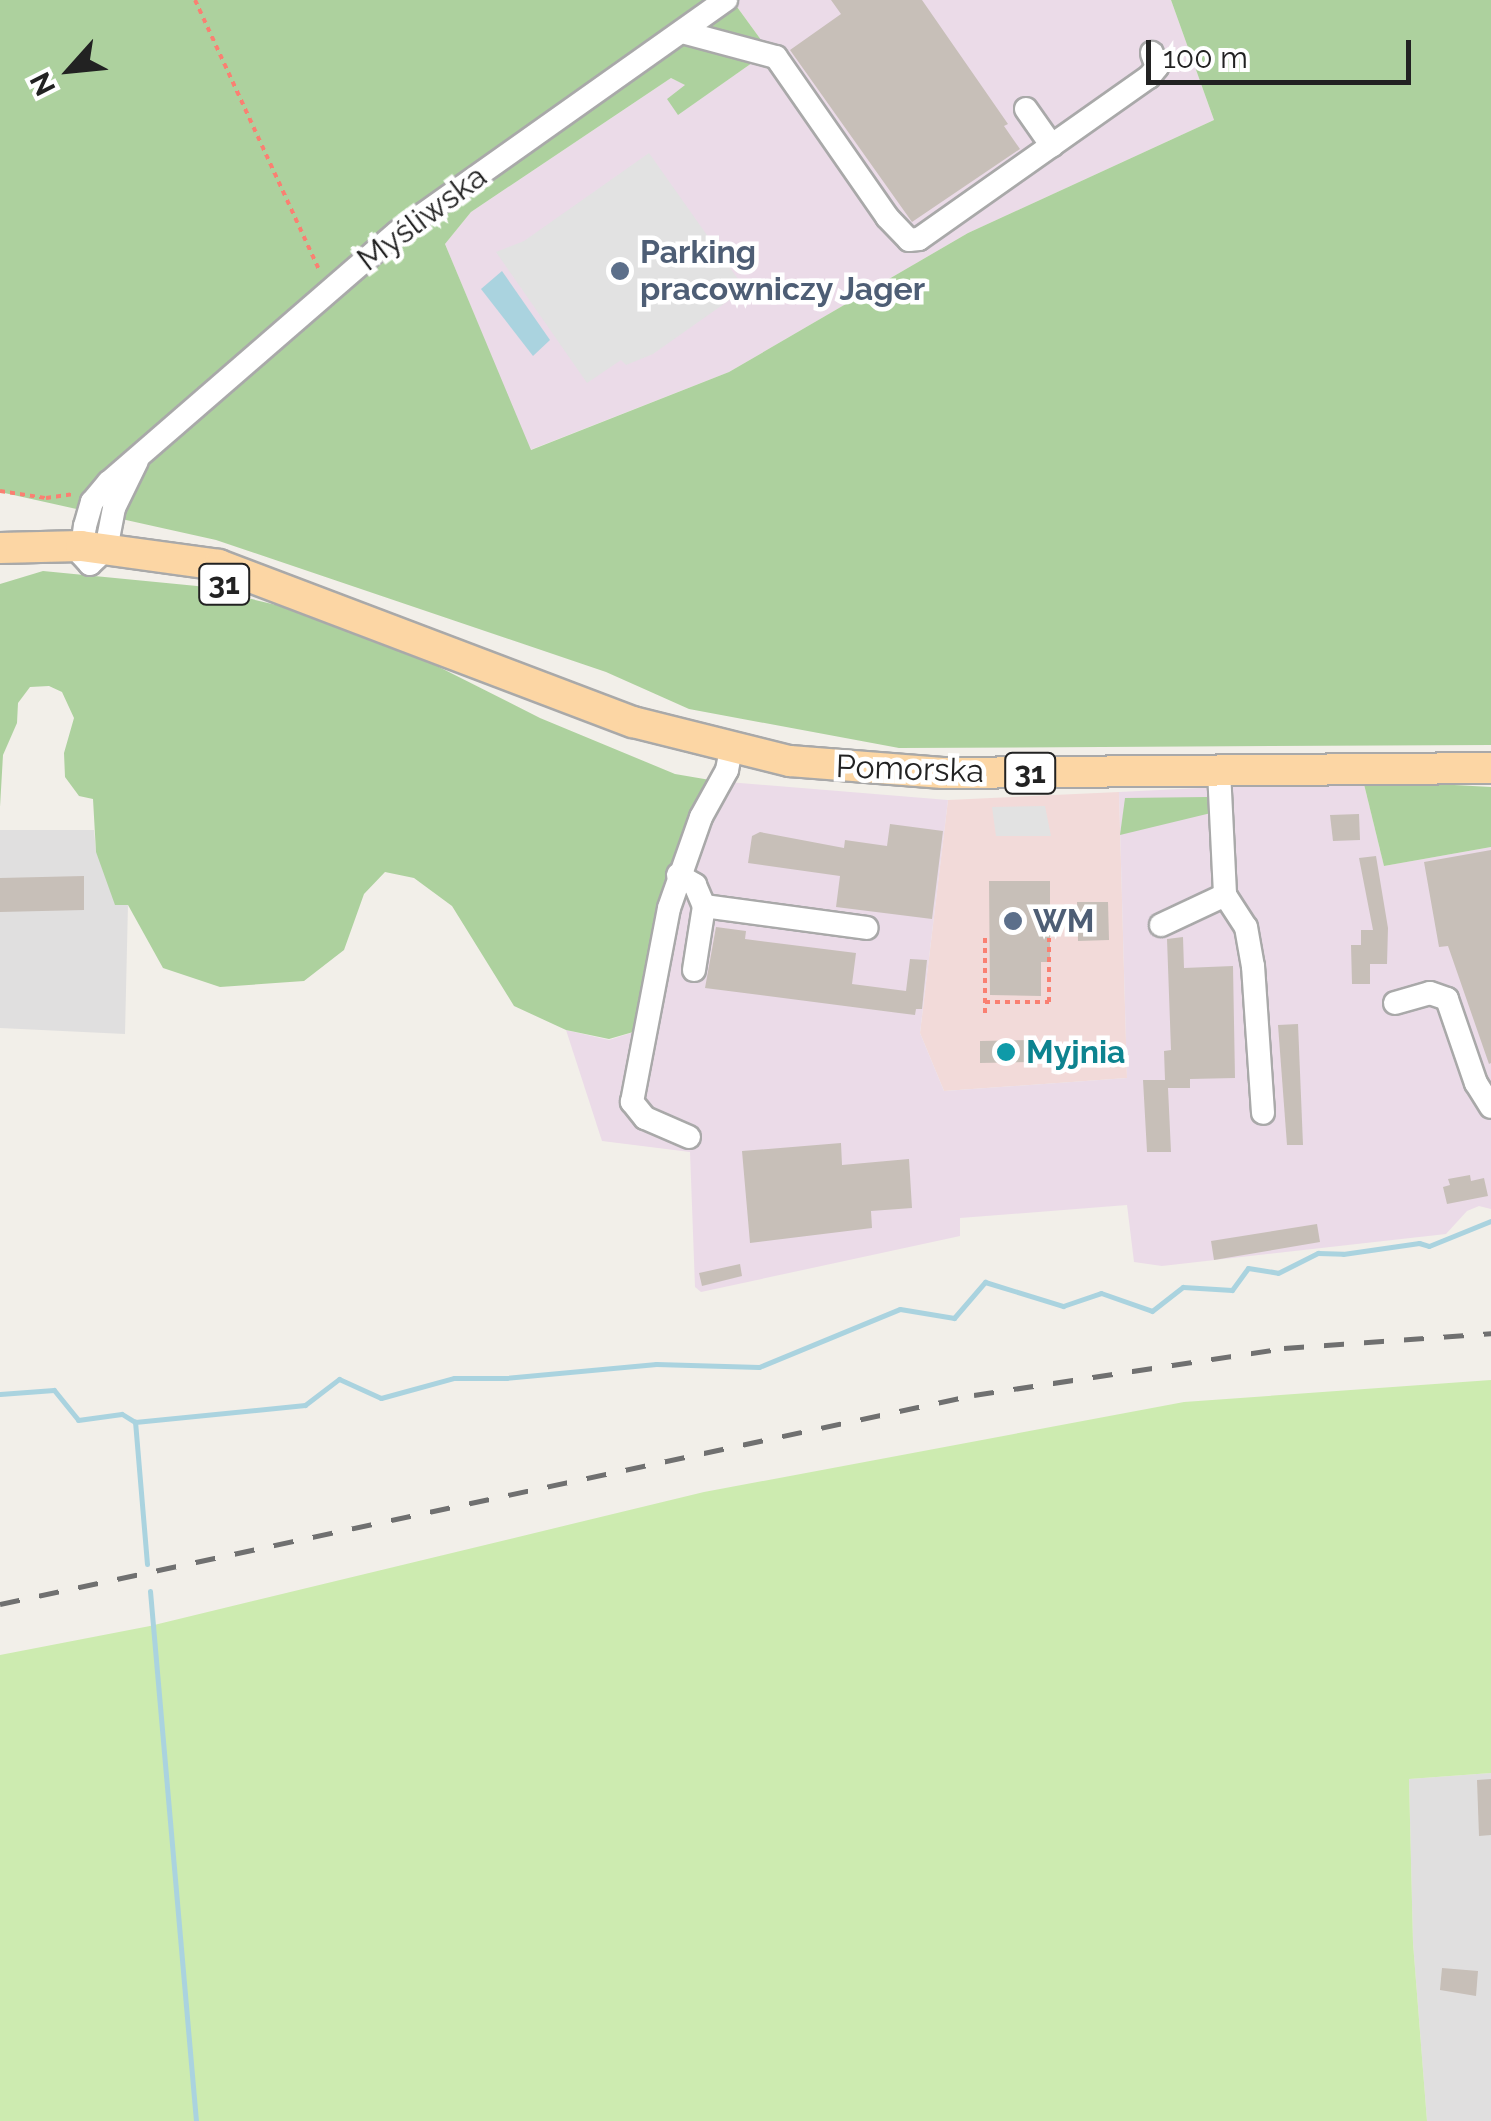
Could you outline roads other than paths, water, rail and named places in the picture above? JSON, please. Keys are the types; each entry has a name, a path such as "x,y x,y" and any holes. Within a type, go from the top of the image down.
{"main road":[{"name":"31","path":"0,548 92,553"},
{"name":"31","path":"0,564 92,553"},
{"name":"Pomorska","path":"92,553 356,619 578,702 731,749 816,764 896,771 1491,768"}],"street":[{"name":"Myśliwska","path":"92,553 99,492 329,290 434,205 726,0"},
{"path":"682,32 776,57 887,218 909,240 919,239 1149,77 1157,67 1152,52"},
{"path":"1026,110 1052,146"},
{"name":"Myśliwska","path":"92,553 138,461"},
{"path":"689,1137 645,1118 632,1102 660,948 678,875 701,816 727,770 731,749"},
{"path":"1218,771 1225,895 1246,927 1251,952 1262,1113"},
{"path":"678,875 694,884 704,906 694,970"},
{"path":"1162,924 1225,895"},
{"path":"704,906 867,928"},
{"path":"1394,1003 1430,993 1446,999 1476,1083 1491,1107"}],"water":[{"path":"502,271 550,340 533,356 481,289"}],"waterway":[{"path":"147,1564 135,1422 305,1405 339,1379 381,1398 454,1378 506,1378 656,1364 759,1367 900,1309 954,1318 985,1282 1063,1306 1101,1293 1152,1311 1183,1287 1232,1290 1248,1268 1278,1273 1318,1253 1343,1254 1419,1243 1429,1246 1491,1221"},
{"path":"0,1394 54,1390 78,1420 122,1414 135,1422"},
{"path":"150,1591 196,2121"}],"railway":[{"path":"0,1604 974,1395 1284,1348 1491,1333"}],"place":[{"name":"Parking pracowniczy Jager","path":"620,271"},
{"name":"WM","path":"1013,921"},
{"name":"Myjnia","path":"1006,1052"}]}
